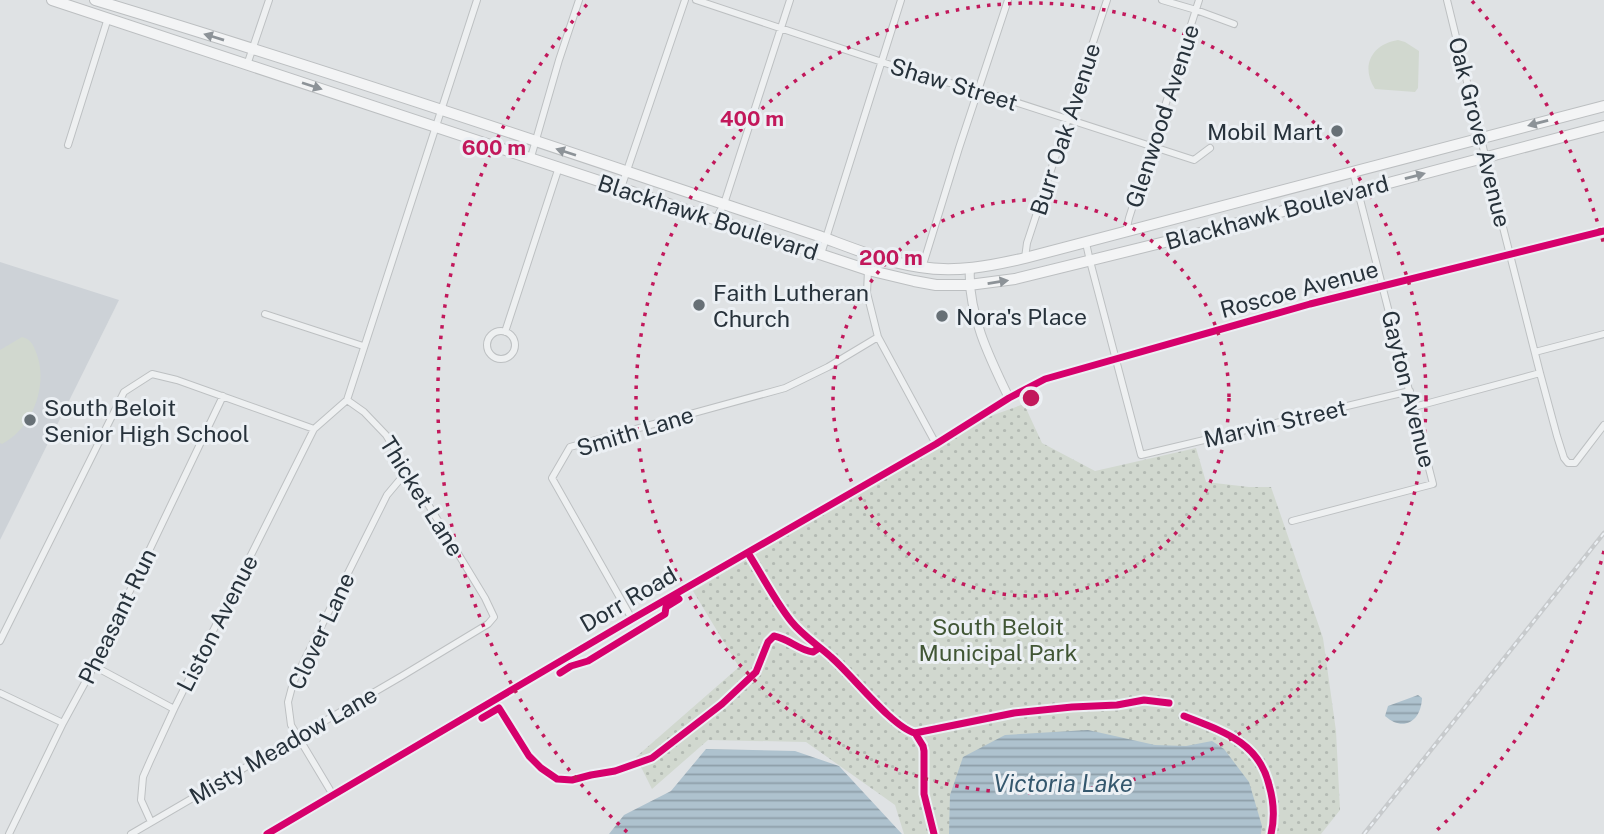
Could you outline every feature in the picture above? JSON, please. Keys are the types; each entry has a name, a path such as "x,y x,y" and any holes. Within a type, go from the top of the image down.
{"main road":[{"name":"Blackhawk Boulevard","path":"95,0 442,111 866,253 922,268 970,268 1025,258 1604,106"},
{"name":"Blackhawk Boulevard","path":"58,1 868,270 936,285 969,285 1015,279 1604,126"}],"street":[{"path":"247,65 269,0"},
{"path":"0,641 124,392 152,374 177,380 314,429 347,400 477,0"},
{"path":"531,157 579,0"},
{"path":"621,188 685,0"},
{"name":"Shaw Street","path":"696,0 930,78 978,90 1194,160 1210,148"},
{"path":"716,219 724,204 790,0"},
{"path":"821,254 901,0"},
{"path":"922,268 1008,0"},
{"name":"Burr Oak Avenue","path":"1025,258 1027,243 1107,0"},
{"path":"1162,0 1234,24"},
{"name":"Glenwood Avenue","path":"1126,232 1199,0"},
{"name":"Oak Grove Avenue","path":"1447,0 1540,373 1564,458 1568,463 1575,463 1604,425"},
{"path":"68,145 108,18"},
{"path":"505,332 559,167"},
{"name":"Gayton Avenue","path":"1292,521 1433,484 1353,172"},
{"name":"Roscoe Avenue","path":"1009,398 1045,379 1310,304 1604,231"},
{"path":"1086,243 1116,359"},
{"path":"970,268 972,303 990,358 1009,398"},
{"path":"868,270 867,293 878,337 936,444"},
{"path":"265,314 363,346"},
{"path":"498,331 505,332 513,339 515,348 510,355 497,358 488,349 488,340 498,331"},
{"path":"1535,352 1604,334"},
{"name":"Smith Lane","path":"632,619 552,478 570,447 785,388 828,367 878,337"},
{"name":"Marvin Street","path":"1116,359 1141,454 1410,391"},
{"path":"1414,407 1540,373"},
{"name":"Pheasant Run","path":"9,834 94,666 223,396"},
{"name":"Dorr Road","path":"267,834 936,444 1009,398"},
{"name":"Thicket Lane","path":"347,400 364,412 386,435 494,617 488,624 435,656"},
{"name":"Liston Avenue","path":"151,822 141,800 143,777 174,709 314,429"},
{"name":"Clover Lane","path":"333,795 291,725 288,702 293,683 387,495 408,470"},
{"name":"Misty Meadow Lane","path":"131,834 435,656"},
{"path":"94,666 174,709"},
{"path":"0,693 63,723"}],"shaded area":[{"name":"South Beloit Senior High School","path":"0,262 119,300 0,540"}],"green space":[{"path":"1398,40 1419,51 1418,88 1415,92 1375,89 1371,80 1369,64 1375,51"},
{"path":"22,337 31,342 40,364 39,391 30,416 13,437 2,444 0,350"},
{"name":"South Beloit Municipal Park","path":"1024,404 1042,443 1095,471 1196,448 1206,482 1271,487 1323,638 1336,731 1340,810 1321,834 904,834 895,805 806,742 708,740 652,789 636,757 739,667 693,591 985,418"}],"water":[{"path":"1418,695 1422,698 1421,706 1410,722 1398,723 1385,716 1388,706"},
{"name":"Victoria Lake","path":"1088,730 1155,745 1186,746 1212,741 1224,749 1249,782 1262,826 1261,834 949,834 950,795 963,757 1005,735"},
{"path":"706,749 795,751 839,766 902,834 609,834 624,815 671,791"}],"railway":[{"path":"1364,834 1604,533"}],"cycle path":[{"path":"267,834 1045,379 1310,304 1604,231"},
{"path":"748,553 796,626 840,665 895,721 915,733"},
{"path":"560,673 571,666 588,661 665,614 666,607 679,599"},
{"path":"482,718 499,708 529,756 541,768 557,779 572,780 615,771 652,758 722,704 756,672 768,642 774,636 808,651 813,652 819,648"},
{"path":"934,834 924,794 924,751 915,733 1014,713 1117,705 1144,700 1169,703"},
{"path":"1184,716 1225,733 1248,748 1257,758 1264,770 1272,797 1271,834"}],"place":[{"name":"Mobil Mart","path":"1337,131"},
{"name":"Faith Lutheran Church","path":"699,305"},
{"name":"Nora's Place","path":"942,316"},
{"name":"South Beloit Senior High School","path":"30,420"}]}
